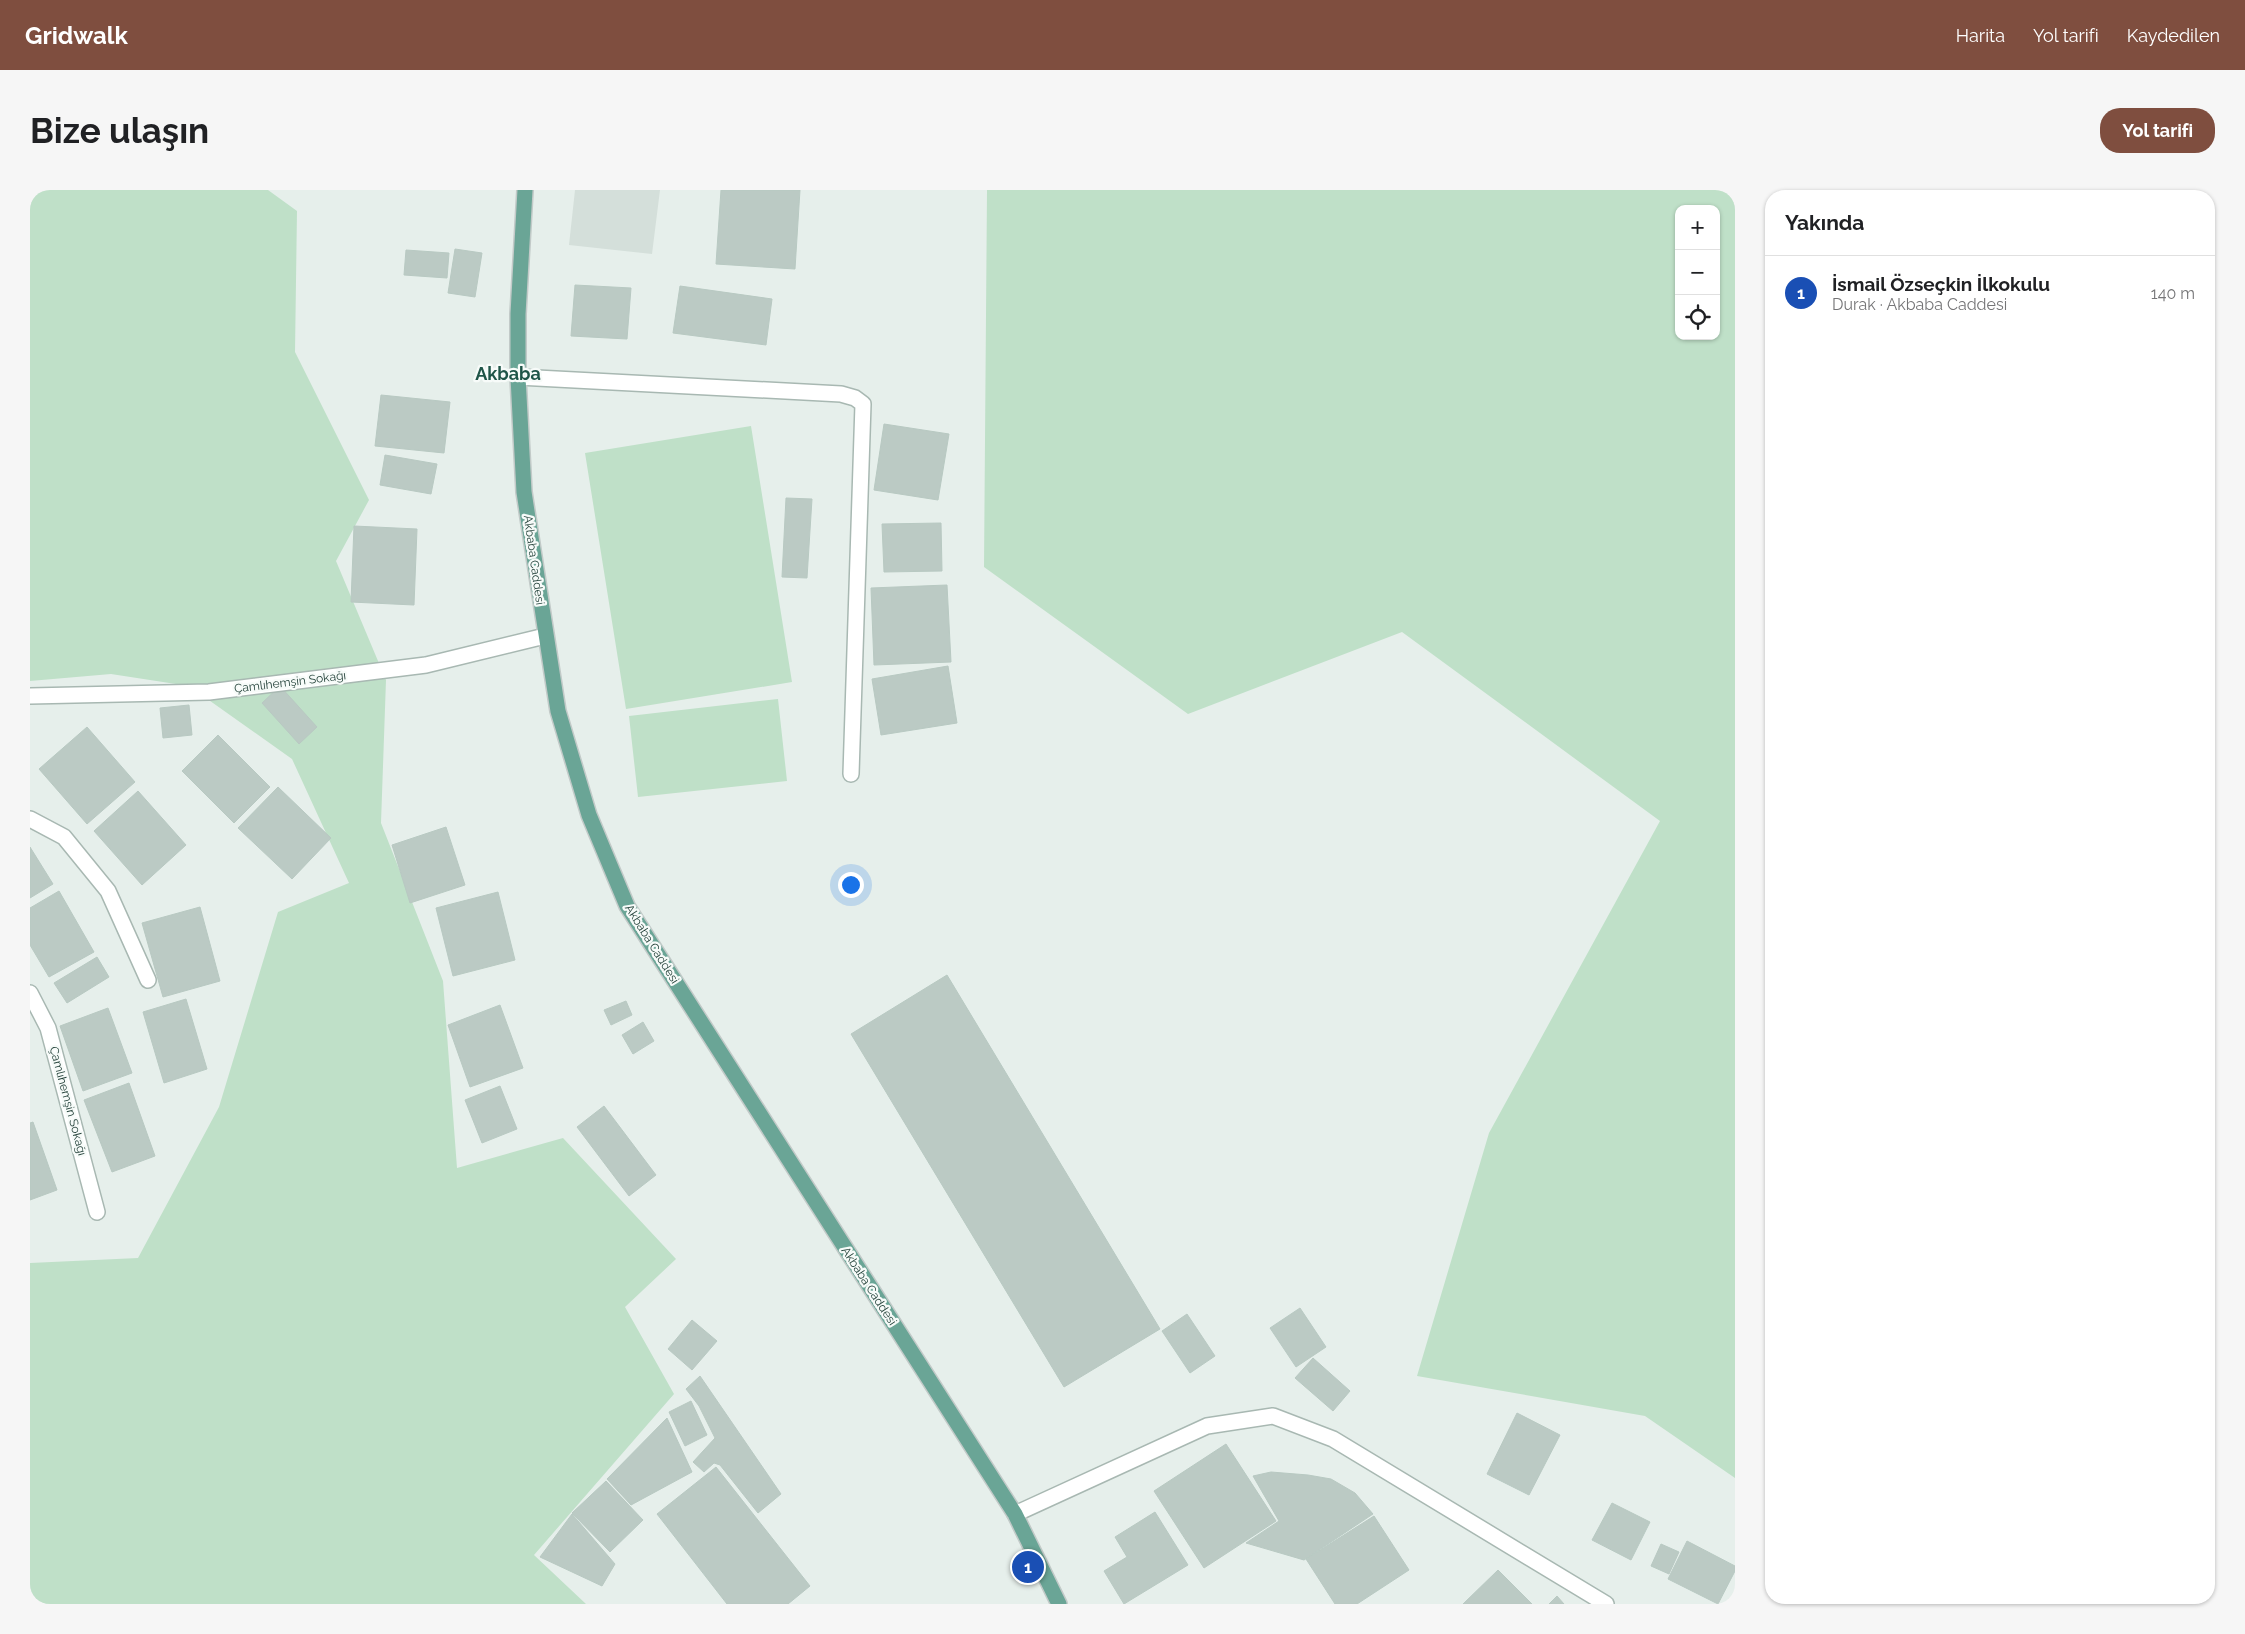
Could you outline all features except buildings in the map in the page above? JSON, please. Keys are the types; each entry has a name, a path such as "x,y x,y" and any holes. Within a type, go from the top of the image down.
{"main road":[{"name":"Akbaba Caddesi","path":"525,190 518,314 518,377 524,492 558,711 589,815 627,906 1015,1514 1059,1604"}],"street":[{"path":"518,377 841,394 856,398 863,404 851,774"},
{"name":"Çamlıhemşin Sokağı","path":"30,696 209,692 426,665 546,636"},
{"path":"30,820 64,837 108,891 148,980"},
{"name":"Çamlıhemşin Sokağı","path":"30,993 33,1008 48,1028 97,1212"},
{"path":"1015,1514 1207,1426 1272,1416 1333,1439 1606,1604"}],"shaded area":[{"path":"575,190 660,190 652,254 569,245"}],"green space":[{"path":"30,190 268,190 297,211 295,352 369,500 336,561 386,680 381,823 443,981 457,1168 563,1138 676,1259 625,1307 674,1394 534,1555 586,1604 30,1604 30,1263 138,1258 219,1107 278,912 349,883 292,759 189,686 111,674 30,681"},
{"path":"987,190 1735,190 1735,1478 1645,1416 1417,1376 1489,1133 1660,821 1402,632 1188,714 984,567"},
{"path":"751,426 792,682 626,709 585,453"},
{"path":"778,699 787,781 638,797 629,716"}],"place":[{"name":"İsmail Özseçkin İlkokulu","path":"1028,1567"}],"district":[{"name":"Akbaba","path":"508,374"}]}
